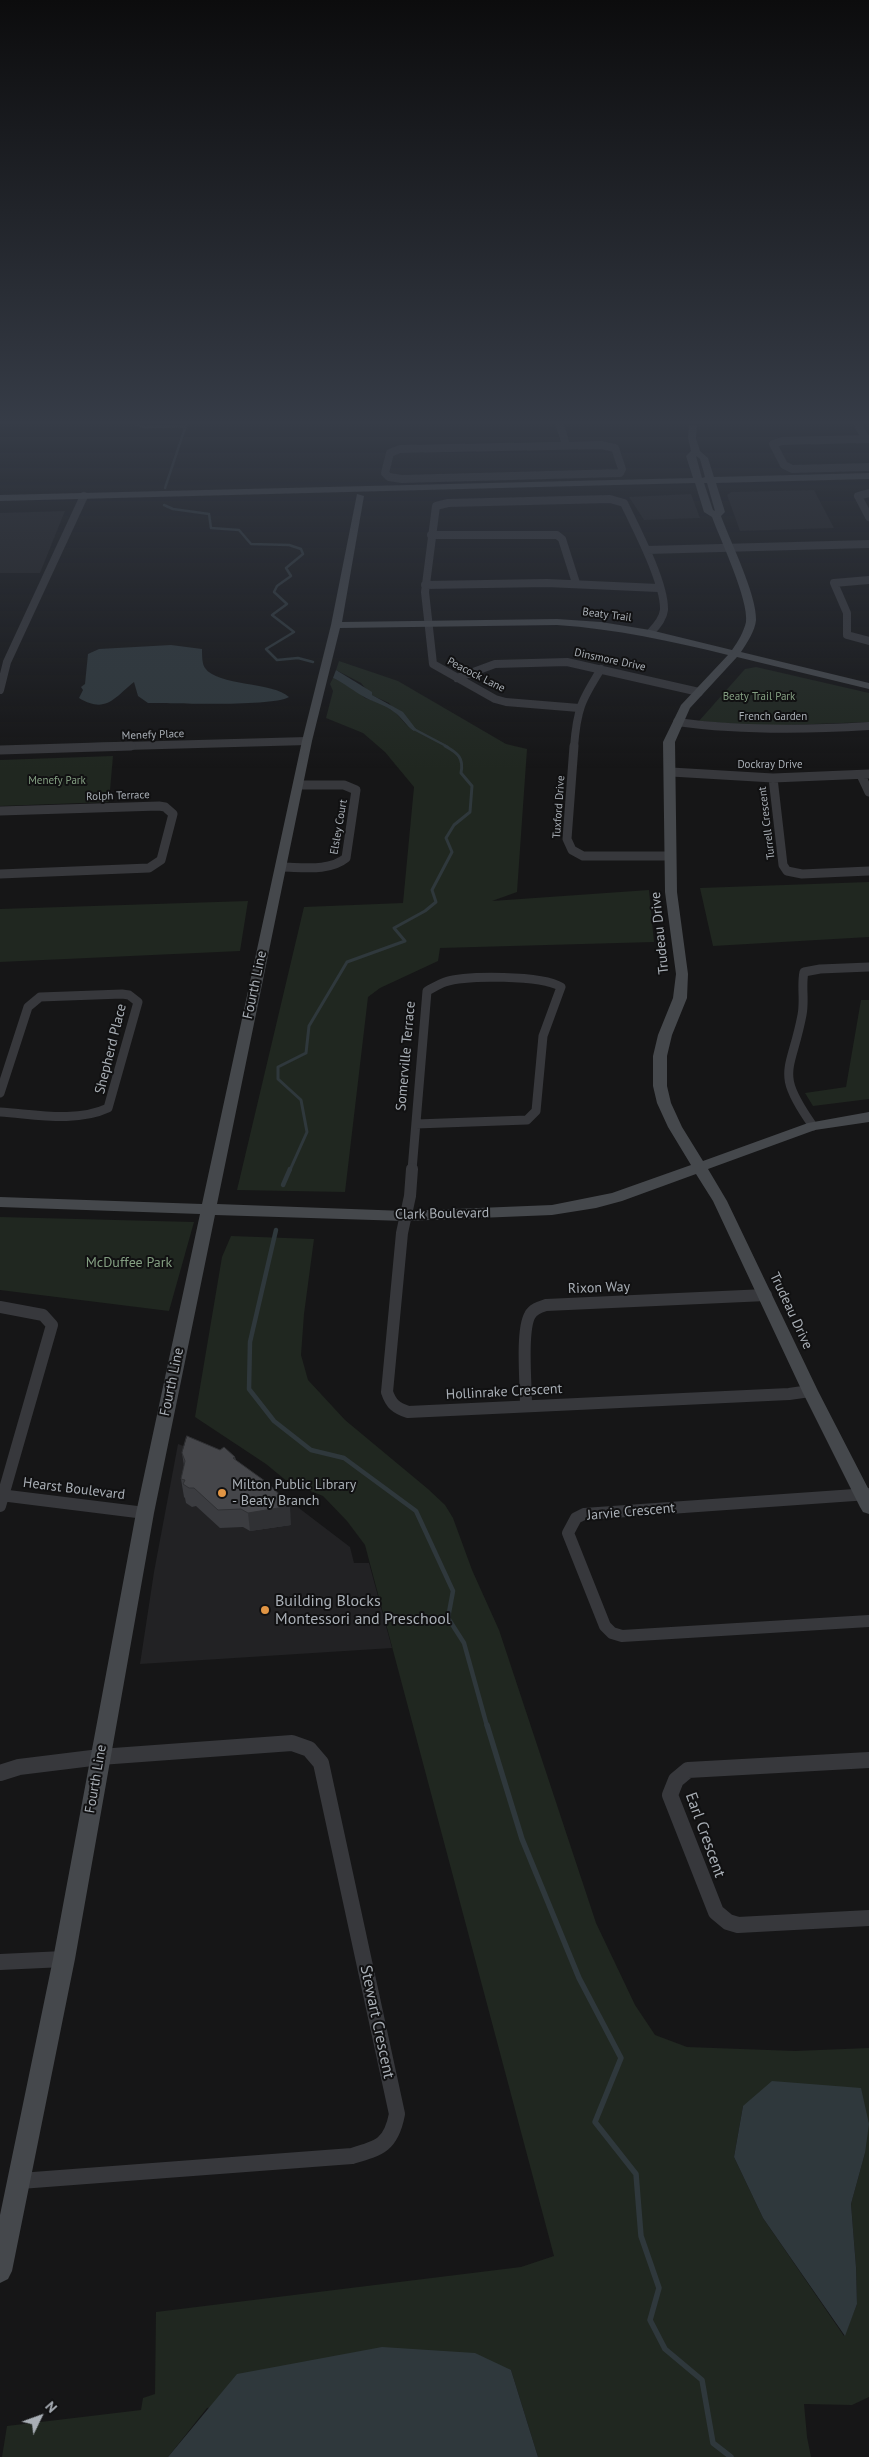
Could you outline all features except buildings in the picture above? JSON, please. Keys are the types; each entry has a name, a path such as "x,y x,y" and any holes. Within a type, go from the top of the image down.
{"main road":[{"name":"Fourth Line","path":"0,2271 20,2181 64,1959 145,1513 307,741 336,625 352,540"},
{"name":"Trudeau Drive","path":"725,540 752,613 750,628 734,654 685,707 670,742 671,892 682,974 680,998 666,1034 660,1056 658,1074 664,1104 699,1168 720,1201 810,1391 866,1494 869,1507"},
{"name":"Beaty Trail","path":"336,625 557,622 601,625 650,633 869,686"},
{"name":"Clark Boulevard","path":"0,1202 406,1216 528,1212 574,1207 617,1196 813,1126 869,1117"}],"street":[{"path":"0,690 6,662 64,540"},
{"path":"430,540 425,585 430,625"},
{"path":"563,540 576,583"},
{"path":"642,540 647,550 664,612 659,623 650,633"},
{"path":"647,550 869,544"},
{"path":"869,580 840,581 834,585 847,613 847,635 869,642"},
{"path":"425,585 576,583 658,588"},
{"name":"Peacock Lane","path":"430,625 432,664 457,678 495,699 506,702 579,708"},
{"name":"Dinsmore Drive","path":"457,678 495,664 567,662 698,692"},
{"name":"Tuxford Drive","path":"600,669 579,708 575,727 567,839 571,850 583,856 671,856"},
{"name":"French Garden","path":"677,722 767,730 869,726"},
{"name":"Menefy Place","path":"0,750 307,741"},
{"name":"Dockray Drive","path":"671,772 773,778 865,775"},
{"path":"865,775 869,792"},
{"name":"Turrell Crescent","path":"773,778 783,865 787,870 802,874 869,871"},
{"name":"Elsley Court","path":"281,867 334,866 346,858 356,790 347,786 299,785"},
{"name":"Rolph Terrace","path":"0,811 159,806 165,807 173,814 161,860 149,868 0,874"},
{"path":"813,1126 791,1094 787,1084 786,1071 802,1012 804,972 820,969 869,968"},
{"name":"Somerville Terrace","path":"406,1216 410,1196 427,991 444,982 455,980 538,978 557,982 561,987 560,994 543,1036 539,1061 536,1111 527,1120 416,1124"},
{"name":"Shepherd Place","path":"0,1094 28,1007 34,1000 46,996 122,994 135,998 138,1002 108,1108 103,1112 87,1115 0,1112"},
{"name":"Hollinrake Crescent","path":"406,1216 387,1392 390,1403 394,1408 408,1412 789,1394 810,1391"},
{"name":"Rixon Way","path":"526,1405 526,1328 528,1316 536,1308 546,1305 766,1296"},
{"path":"0,1306 43,1315 48,1318 52,1325 1,1499"},
{"name":"Jarvie Crescent","path":"866,1494 584,1514 576,1518 568,1533 604,1626 612,1633 622,1636 869,1621"},
{"name":"Hearst Boulevard","path":"1,1499 145,1513"},
{"name":"Stewart Crescent","path":"0,1773 19,1767 100,1757 292,1743 306,1746 315,1752 322,1762 397,2114 395,2127 386,2144 377,2150 352,2156 20,2181"},
{"name":"Earl Crescent","path":"869,1760 688,1770 678,1775 672,1782 670,1795 707,1894 716,1912 728,1922 738,1925 869,1918"},
{"path":"0,1962 64,1959"}],"shaded area":[{"path":"0,540 53,540 40,573 0,573"},
{"path":"171,645 202,649 204,666 211,674 282,692 289,697 279,700 244,703 148,703 138,696 134,682 115,698 103,704 88,703 79,698 83,690 81,687 85,684 88,654 99,649"},
{"path":"336,670 372,692 372,695 403,712 416,729 414,731 411,729 391,710 362,696 333,678"},
{"path":"178,1444 249,1470 350,1547 354,1563 369,1563 392,1648 140,1664 154,1572"},
{"path":"772,2081 861,2088 869,2124 865,2153 851,2204 857,2304 845,2336 763,2218 734,2157 743,2106"},
{"path":"382,2347 475,2353 511,2370 538,2457 168,2457 237,2374"}],"green space":[{"path":"339,661 398,681 506,744 527,749 517,892 492,901 649,890 654,942 440,948 438,961 380,988 368,997 345,1192 237,1190 304,907 403,903 414,787 385,752 363,733 326,718 333,691 330,684 333,678 348,684 365,698 383,704 396,713 409,728 389,703 371,695 361,683 336,670"},
{"name":"Beaty Trail Park","path":"756,667 869,693 869,722 760,726 699,721 745,669"},
{"name":"Menefy Park","path":"113,756 109,802 0,806 0,760"},
{"path":"869,882 869,937 713,946 700,888"},
{"path":"248,901 240,951 0,962 0,909"},
{"path":"861,1000 869,1000 869,1099 813,1106 805,1093 846,1087"},
{"name":"McDuffee Park","path":"0,1217 194,1222 169,1311 0,1290"},
{"path":"231,1236 314,1239 304,1314 301,1355 308,1380 345,1420 445,1505 453,1518 472,1570 499,1630 596,1923 635,2005 655,2035 687,2047 795,2051 869,2048 869,2397 852,2405 804,2404 811,2457 538,2457 511,2370 207,2408 168,2457 2,2457 7,2426 141,2410 143,2398 155,2394 156,2312 521,2267 554,2256 365,1545 347,1521 323,1496 288,1482 266,1464 195,1417 222,1257","holes":["743,2106 865,2153 851,2204 857,2304 844,2336 763,2218 734,2157"]}],"waterway":[{"path":"247,540 251,544 289,545 301,549 303,554 286,568 291,576 277,586 274,592 287,604 272,615 294,632 266,649 277,660 298,658 313,662"},
{"path":"412,728 448,747"},
{"path":"290,1170 307,1132 301,1100 278,1079 278,1067 306,1053 309,1026 347,962 405,941 394,928 425,911 436,902 432,890 452,852 446,838 454,825 470,812 472,786 461,773 462,763 459,756 445,746"},
{"path":"283,1185 290,1169"},
{"path":"276,1230 250,1342 249,1389 274,1421 311,1450 344,1458 416,1511 453,1591 448,1618 464,1643 487,1726"},
{"path":"487,1725 522,1839 579,1978 621,2058 595,2122 636,2174 641,2236 659,2288 650,2320 665,2349 702,2380 713,2443 731,2457"}],"place":[{"name":"Milton Public Library - Beaty Branch","path":"222,1493"},
{"name":"Building Blocks Montessori and Preschool","path":"265,1610"}]}
